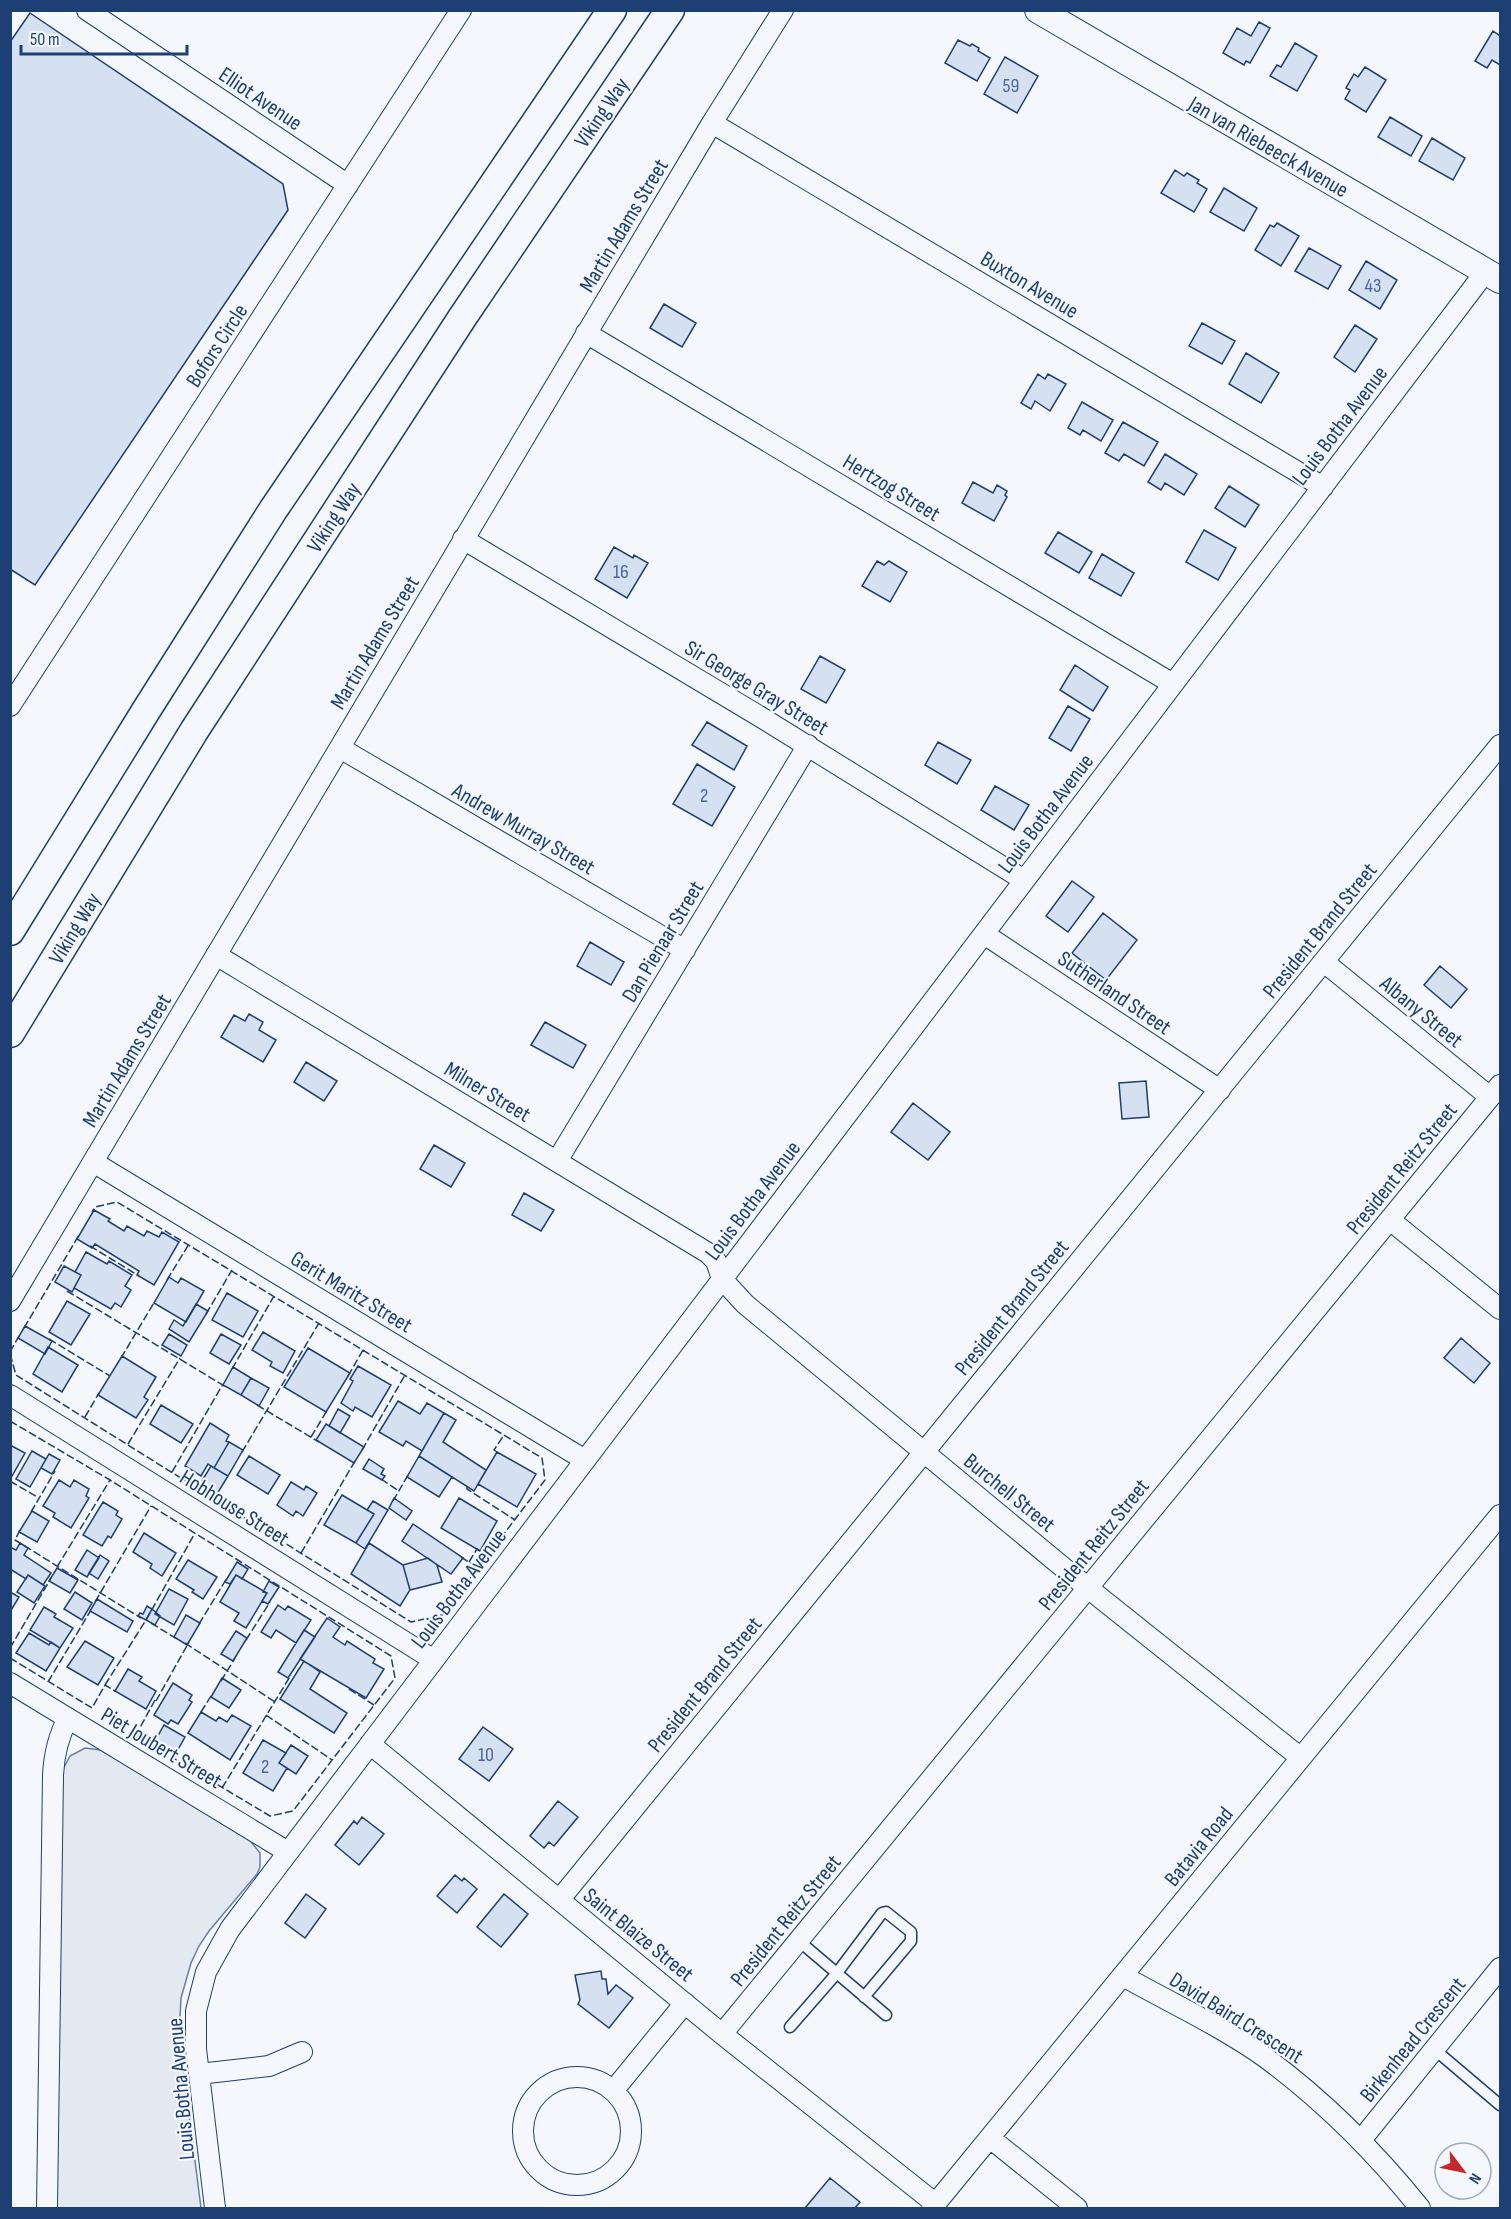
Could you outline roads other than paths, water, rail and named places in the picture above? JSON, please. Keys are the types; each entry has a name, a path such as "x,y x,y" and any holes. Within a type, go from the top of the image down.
{"main road":[{"path":"10,931 273,510 612,10"},
{"name":"Viking Way","path":"10,1033 206,712 462,318 670,10"}],"street":[{"name":"Elliot Avenue","path":"87,10 348,185"},
{"name":"Bofors Circle","path":"10,705 461,10"},
{"name":"Martin Adams Street","path":"10,1301 586,333 783,10"},
{"name":"Jan van Riebeeck Avenue","path":"1038,10 1493,275"},
{"name":"Buxton Avenue","path":"712,123 1323,487"},
{"name":"Louis Botha Avenue","path":"215,2208 199,2074 196,2011 206,1972 230,1929 1323,487 1493,275"},
{"name":"Hertzog Street","path":"586,333 1173,684"},
{"name":"Sir George Gray Street","path":"463,539 808,746 1024,880"},
{"name":"President Brand Street","path":"560,1899 1500,745"},
{"name":"Dan Pienaar Street","path":"557,1161 808,746"},
{"name":"Andrew Murray Street","path":"339,748 685,950"},
{"name":"Sutherland Street","path":"984,934 1220,1090"},
{"name":"Milner Street","path":"216,955 708,1253 716,1261 722,1279"},
{"name":"Albany Street","path":"1324,962 1495,1091"},
{"name":"President Reitz Street","path":"722,2034 1495,1091"},
{"name":"Gerit Maritz Street","path":"93,1162 585,1460"},
{"path":"1390,1220 1500,1309"},
{"name":"Burchell Street","path":"722,1279 745,1304 924,1453 1088,1588 1301,1758"},
{"name":"Hobhouse Street","path":"10,1395 434,1660"},
{"name":"Batavia Road","path":"934,2206 1500,1515"},
{"name":"Piet Joubert Street","path":"10,1683 288,1852"},
{"path":"47,2208 53,1775 54,1752 60,1732 68,1718"},
{"name":"Saint Blaize Street","path":"370,1744 934,2206"},
{"name":"Birkenhead Crescent","path":"1361,2140 1500,1968"},
{"name":"David Baird Crescent","path":"1123,1976 1264,2057 1314,2096 1361,2140 1420,2208"},
{"path":"613,2091 685,2002"},
{"path":"199,2074 269,2067 302,2052"},
{"path":"570,2077 600,2082 613,2091 623,2103 629,2117 631,2132 628,2147 621,2161 611,2173 598,2181 583,2185 553,2180 540,2171 530,2159 523,2130 525,2115 532,2101 543,2089 555,2081 570,2077"},
{"path":"990,2138 1077,2208"}],"lane":[{"path":"790,2027 837,1973 882,1913 890,1913 911,1932 911,1941 864,1997"},
{"path":"799,1941 886,2015"},
{"path":"1434,2049 1500,2105"}]}
